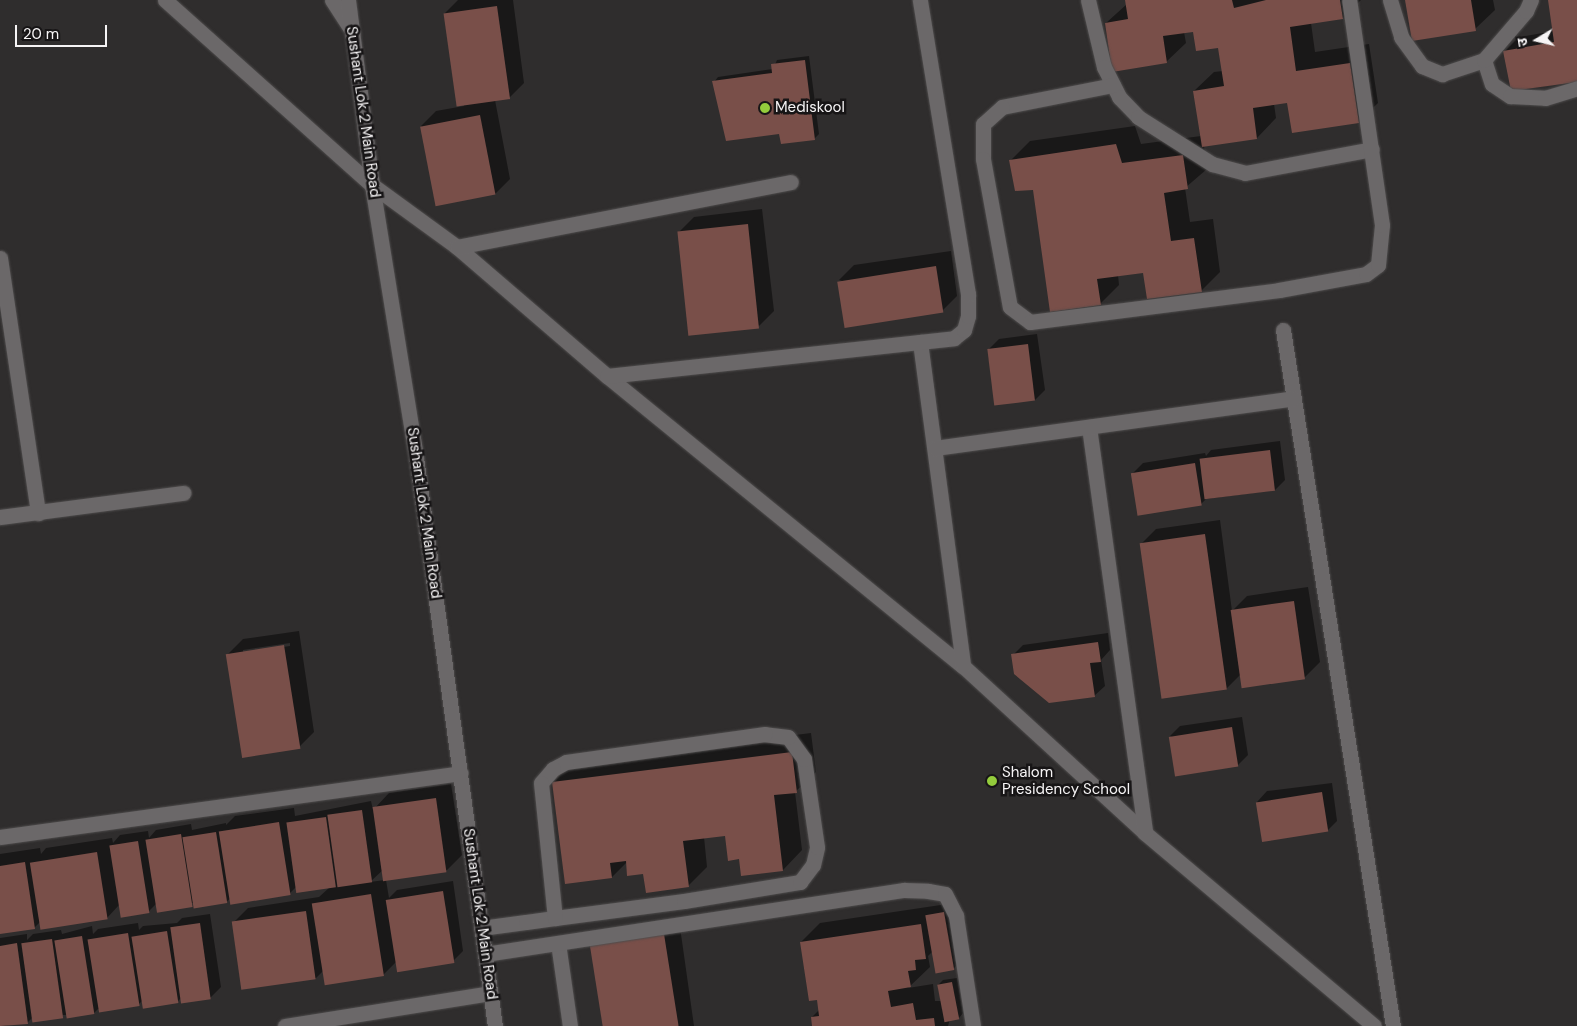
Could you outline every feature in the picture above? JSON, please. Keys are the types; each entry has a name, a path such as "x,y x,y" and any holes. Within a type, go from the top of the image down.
{"street":[{"path":"164,0 372,185 457,247 607,376 963,666 1145,833 1374,1026"},
{"path":"332,0 353,32"},
{"name":"Sushant Lok 2 Main Road","path":"348,0 372,185 416,457 495,1026"},
{"path":"607,376 954,338 964,330 968,316 968,294 920,0"},
{"path":"1088,0 1104,67 1119,97 1138,117 1212,164 1232,172 1271,169 1372,149"},
{"path":"1113,85 1002,107 983,124 983,159 1010,307 1030,322 1279,290 1366,274 1378,265 1382,252 1382,225 1350,0"},
{"path":"1390,0 1400,37 1422,66 1442,74 1484,60 1526,11 1531,0"},
{"path":"1484,60 1492,84 1510,96 1546,98 1577,88"},
{"path":"457,247 791,182"},
{"path":"0,258 38,513"},
{"path":"1282,330 1393,1026"},
{"path":"920,342 963,666"},
{"path":"935,448 1294,398"},
{"path":"1089,427 1145,833"},
{"path":"0,517 183,493"},
{"path":"481,928 554,918 800,882 812,865 817,847 804,759 788,737 765,734 566,762 553,769 541,783 554,918"},
{"path":"0,837 461,773"},
{"path":"485,954 904,890 945,894 956,916 973,1026"},
{"path":"558,943 570,1026"},
{"path":"285,1026 490,993"}],"building":[{"path":"1125,0 1232,0 1234,8 1266,0 1340,0 1343,19 1290,27 1296,71 1350,63 1359,123 1292,133 1287,103 1253,108 1257,139 1202,147 1193,91 1224,86 1218,48 1196,51 1193,32 1163,36 1167,63 1112,72 1105,23 1128,19"},
{"path":"1405,0 1471,0 1476,31 1412,41"},
{"path":"1548,0 1577,0 1577,82 1511,91 1503,51 1554,42"},
{"path":"497,6 510,99 457,107 444,14"},
{"name":"Mediskool","path":"805,60 815,140 781,144 779,134 726,141 712,81 772,73 771,64"},
{"path":"480,115 495,195 436,206 420,127"},
{"path":"1116,144 1122,163 1183,155 1188,189 1164,193 1171,241 1194,238 1202,292 1147,299 1143,273 1097,279 1101,305 1050,312 1033,190 1015,191 1009,160"},
{"path":"748,224 759,328 688,336 677,231"},
{"path":"936,266 943,312 845,328 837,282"},
{"path":"1028,344 1035,401 994,406 987,349"},
{"path":"1270,450 1275,491 1205,499 1200,459"},
{"path":"1195,463 1202,505 1138,516 1131,473"},
{"path":"1205,534 1227,689 1161,699 1140,543"},
{"path":"1294,601 1305,679 1242,688 1231,610"},
{"path":"1098,642 1101,662 1090,663 1095,697 1049,703 1014,674 1011,654"},
{"path":"284,645 300,749 242,758 226,654"},
{"path":"1232,727 1238,767 1175,777 1169,737"},
{"path":"792,752 797,793 774,795 783,871 741,876 739,859 728,861 725,836 683,841 689,887 646,893 643,874 627,876 626,861 610,863 612,878 565,884 552,782"},
{"path":"1322,792 1328,832 1262,842 1256,802"},
{"path":"436,798 446,872 383,881 373,807"},
{"path":"362,810 372,882 338,887 327,815"},
{"path":"326,817 336,887 296,893 286,823"},
{"path":"279,822 291,895 230,905 219,832"},
{"path":"216,832 227,903 194,908 182,837"},
{"path":"181,834 193,907 157,913 145,840"},
{"path":"138,841 149,913 121,918 109,846"},
{"path":"97,852 108,919 40,930 30,863"},
{"path":"25,862 35,929 0,934 0,866"},
{"path":"443,891 454,963 397,972 386,900"},
{"path":"371,894 384,976 325,985 312,903"},
{"path":"306,911 316,979 241,990 232,921"},
{"path":"944,912 954,970 936,973 925,915"},
{"path":"200,923 211,999 181,1003 170,927"},
{"path":"921,924 926,959 915,960 916,970 908,971 911,987 888,991 891,1007 913,1003 916,1020 934,1018 935,1026 812,1026 811,1017 819,1016 817,1000 809,1001 800,942"},
{"path":"167,931 178,1003 143,1009 131,937"},
{"path":"128,933 140,1006 99,1013 88,939"},
{"path":"664,934 679,1026 603,1026 590,946"},
{"path":"82,936 94,1014 67,1018 54,940"},
{"path":"52,939 63,1018 32,1023 21,943"},
{"path":"17,943 28,1024 0,1026 0,946"},
{"path":"952,982 959,1019 945,1022 937,985"}],"place":[{"name":"Mediskool","path":"765,108"},
{"name":"Shalom Presidency School","path":"992,781"}]}
